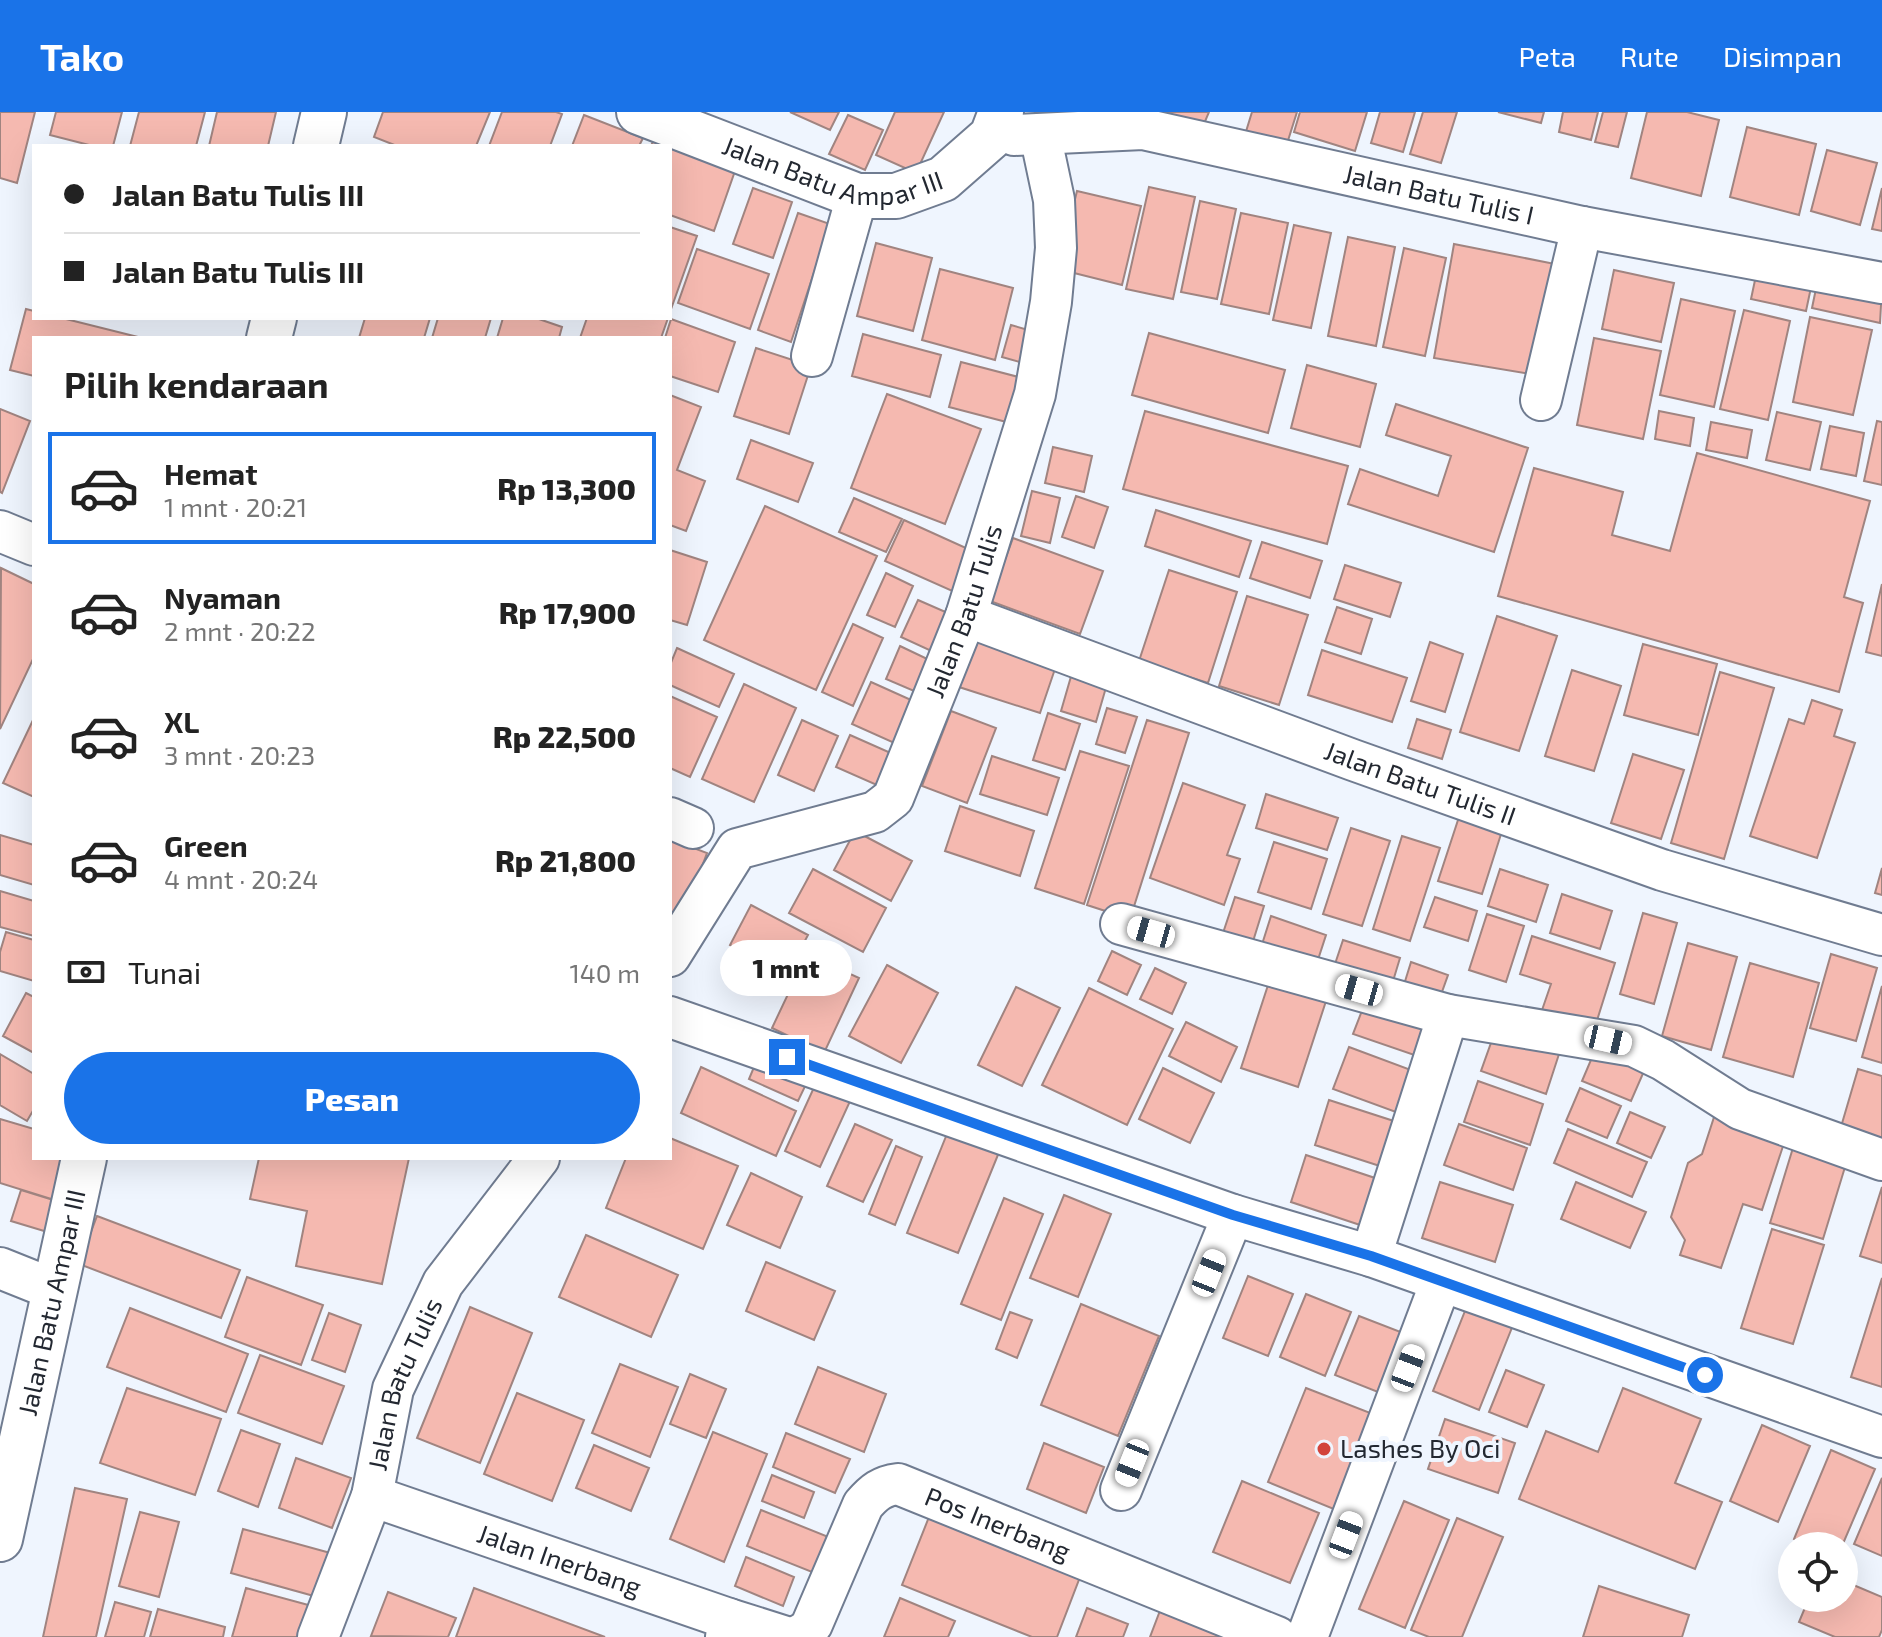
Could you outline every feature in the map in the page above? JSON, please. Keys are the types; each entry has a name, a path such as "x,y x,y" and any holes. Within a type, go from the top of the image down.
{"street":[{"path":"316,144 324,112"},
{"name":"Jalan Batu Ampar III","path":"639,112 857,196 896,196 943,179 997,124"},
{"name":"Jalan Batu Tulis I","path":"997,124 1040,134 1143,129 1582,227 1882,283"},
{"name":"Jalan Batu Tulis","path":"672,953 737,849 875,812 893,798 966,616 1035,394 1051,302 1056,248 1054,200 1040,134"},
{"path":"812,356 857,196"},
{"path":"1541,400 1582,227"},
{"path":"0,531 32,544"},
{"name":"Jalan Batu Tulis II","path":"966,616 1353,760 1662,870 1882,935"},
{"path":"1121,924 1448,1015 1634,1046 1663,1060 1740,1109 1882,1160"},
{"path":"1371,1256 1448,1015"},
{"path":"672,1018 1233,1215 1371,1256 1882,1437"},
{"name":"Jalan Batu Ampar III","path":"2,1516 84,1160"},
{"name":"Jalan Batu Tulis","path":"318,1637 372,1496 393,1389 443,1283 537,1160"},
{"path":"1121,1490 1233,1215"},
{"path":"0,1268 55,1290"},
{"path":"1307,1637 1441,1282"},
{"name":"Pos Inerbang","path":"796,1637 812,1624 863,1505 872,1493 898,1484 1277,1637"},
{"name":"Jalan Inerbang","path":"372,1496 728,1628"},
{"path":"728,1628 786,1637"}],"building":[{"path":"0,112 35,112 17,183 0,178"},
{"path":"56,112 122,112 114,144 85,144 50,135"},
{"path":"139,112 205,112 197,144 131,144"},
{"path":"217,112 276,112 268,144 209,144"},
{"path":"383,112 490,112 477,144 392,144 374,137"},
{"path":"502,112 562,114 551,144 490,144"},
{"path":"790,112 839,112 830,130"},
{"path":"895,112 944,112 916,173 876,155"},
{"path":"1163,112 1209,112 1201,131"},
{"path":"1252,112 1297,112 1285,150 1244,138"},
{"path":"1300,112 1367,112 1355,151 1294,132"},
{"path":"1380,112 1415,112 1403,152 1371,143"},
{"path":"1423,112 1457,112 1441,163 1410,154"},
{"path":"1498,112 1544,112 1541,123"},
{"path":"1563,112 1598,112 1591,140 1559,132"},
{"path":"1603,112 1627,112 1618,147 1595,142"},
{"path":"1647,112 1687,112 1719,120 1701,196 1631,178"},
{"path":"584,115 643,138 640,144 573,144"},
{"path":"848,115 883,130 865,170 829,154"},
{"path":"1747,127 1816,144 1799,215 1730,197"},
{"path":"654,139 668,144 652,144"},
{"path":"672,145 736,168 714,231 672,216"},
{"path":"1827,150 1877,163 1860,225 1811,211"},
{"path":"1149,187 1195,197 1173,299 1126,289"},
{"path":"753,188 792,202 773,258 733,244"},
{"path":"1882,188 1882,231 1872,229"},
{"path":"1077,191 1141,206 1122,285 1058,269"},
{"path":"1200,201 1236,209 1217,299 1181,292"},
{"path":"798,213 830,224 791,342 758,330"},
{"path":"1241,213 1288,223 1269,314 1221,304"},
{"path":"1294,225 1331,233 1311,328 1273,320"},
{"path":"672,228 697,236 672,306"},
{"path":"1348,237 1395,247 1376,346 1328,336"},
{"path":"876,243 932,258 913,331 857,316"},
{"path":"1454,244 1555,264 1536,375 1434,358"},
{"path":"1404,248 1446,258 1425,356 1383,347"},
{"path":"697,249 769,274 750,329 678,303"},
{"path":"1758,266 1813,278 1806,311 1751,299"},
{"path":"940,269 1013,288 995,360 922,340"},
{"path":"1614,270 1674,283 1661,342 1602,329"},
{"path":"1819,274 1882,287 1880,323 1812,308"},
{"path":"1681,299 1735,311 1714,407 1660,395"},
{"path":"26,309 32,310 32,320 70,320 134,336 32,336 32,376 10,370"},
{"path":"1744,310 1790,321 1768,420 1720,409"},
{"path":"1810,317 1872,330 1853,415 1793,402"},
{"path":"672,319 735,342 718,392 672,377 672,336 666,336"},
{"path":"364,320 429,320 425,336 360,336"},
{"path":"437,320 490,320 486,336 433,336"},
{"path":"502,320 542,320 562,327 560,336 498,336"},
{"path":"586,320 667,320 662,336 581,336"},
{"path":"1011,325 1035,332 1027,364 1002,357"},
{"path":"1149,333 1285,370 1268,433 1132,395"},
{"path":"863,334 941,355 930,397 852,376"},
{"path":"1594,338 1661,351 1643,439 1577,425"},
{"path":"756,348 811,366 789,434 734,416"},
{"path":"961,362 1026,379 1014,424 949,407"},
{"path":"1307,365 1376,384 1360,447 1291,428"},
{"path":"887,394 981,429 945,524 851,488"},
{"path":"672,396 701,407 677,470 705,481 686,531 672,526"},
{"path":"1396,404 1528,448 1494,552 1348,504 1360,469 1438,496 1451,456 1386,435"},
{"path":"0,409 30,421 2,493 0,492"},
{"path":"1145,411 1348,466 1327,544 1123,489"},
{"path":"1659,411 1694,418 1690,446 1655,439"},
{"path":"1777,412 1821,422 1810,470 1766,460"},
{"path":"1877,421 1882,422 1882,485 1864,481"},
{"path":"1711,422 1752,430 1747,458 1706,450"},
{"path":"1830,426 1864,433 1856,476 1821,469"},
{"path":"751,440 813,463 798,502 737,479"},
{"path":"1053,447 1092,456 1084,492 1045,483"},
{"path":"1697,453 1870,501 1844,597 1863,603 1839,692 1498,596 1534,468 1623,492 1612,535 1670,551"},
{"path":"1032,491 1060,498 1050,543 1021,536"},
{"path":"1076,496 1108,507 1094,548 1062,537"},
{"path":"854,498 902,519 886,552 839,532"},
{"path":"765,506 877,556 816,690 704,640"},
{"path":"1156,510 1251,541 1239,577 1145,546"},
{"path":"904,520 977,553 959,594 885,561"},
{"path":"1013,538 1103,571 1080,634 990,601"},
{"path":"1262,542 1322,561 1310,598 1250,578"},
{"path":"672,551 707,562 687,625 672,621"},
{"path":"1345,565 1401,583 1390,617 1334,599"},
{"path":"1,568 32,583 32,661 0,729"},
{"path":"1169,570 1237,592 1208,683 1139,661"},
{"path":"886,573 913,586 895,627 867,615"},
{"path":"1882,584 1882,656 1866,652"},
{"path":"1247,596 1308,615 1279,705 1219,686"},
{"path":"918,600 957,617 940,655 901,637"},
{"path":"1337,607 1372,619 1361,654 1325,642"},
{"path":"1497,616 1557,636 1519,751 1460,732"},
{"path":"853,624 883,638 853,706 822,692"},
{"path":"976,636 1057,663 1040,713 959,687"},
{"path":"1430,642 1463,654 1445,712 1411,701"},
{"path":"1643,644 1717,664 1698,735 1624,715"},
{"path":"900,646 942,666 928,697 886,679"},
{"path":"677,648 734,674 719,707 672,686 672,660"},
{"path":"1322,650 1407,678 1392,722 1308,695"},
{"path":"1572,670 1621,686 1594,771 1545,756"},
{"path":"1720,672 1774,688 1724,859 1671,843"},
{"path":"1072,673 1107,684 1096,722 1061,711"},
{"path":"871,682 920,704 901,746 852,724"},
{"path":"744,684 796,708 754,802 702,779"},
{"path":"672,697 717,717 690,777 672,769"},
{"path":"1812,700 1842,710 1834,736 1855,743 1817,858 1750,836 1789,719 1804,724"},
{"path":"1107,708 1137,717 1125,753 1096,744"},
{"path":"951,711 996,728 967,803 922,786"},
{"path":"1048,713 1080,724 1065,770 1033,760"},
{"path":"1417,719 1451,730 1442,759 1408,748"},
{"path":"802,720 838,736 814,791 778,775"},
{"path":"1147,720 1189,733 1130,919 1087,905"},
{"path":"32,722 32,796 3,783"},
{"path":"850,735 893,754 879,786 836,767"},
{"path":"1080,751 1129,766 1084,904 1035,888"},
{"path":"1633,754 1684,770 1661,839 1611,823"},
{"path":"992,756 1059,778 1047,815 980,794"},
{"path":"1183,783 1245,805 1227,855 1240,859 1224,905 1150,878"},
{"path":"1266,794 1338,818 1327,850 1256,828"},
{"path":"960,806 1034,831 1020,876 945,851"},
{"path":"1459,817 1502,831 1482,894 1438,881"},
{"path":"1351,828 1390,841 1362,926 1323,914"},
{"path":"855,831 912,861 891,901 834,870"},
{"path":"0,835 32,844 32,884 0,875"},
{"path":"1402,836 1440,848 1410,941 1373,929"},
{"path":"672,840 707,853 682,920 672,917"},
{"path":"1274,842 1327,859 1311,909 1258,892"},
{"path":"1882,868 1882,895 1875,893"},
{"path":"813,869 886,908 863,952 789,913"},
{"path":"1500,869 1548,885 1536,922 1488,906"},
{"path":"0,891 32,900 32,935 0,927"},
{"path":"1562,894 1612,911 1600,949 1550,933"},
{"path":"1235,897 1264,906 1250,951 1220,942"},
{"path":"1435,897 1477,911 1468,941 1424,927"},
{"path":"751,905 808,935 787,975 730,945"},
{"path":"1643,913 1677,923 1654,1004 1620,994"},
{"path":"1487,914 1524,926 1506,982 1469,970"},
{"path":"1271,916 1326,935 1313,975 1258,957"},
{"path":"6,932 32,939 32,980 0,971 0,952"},
{"path":"1532,936 1615,963 1594,1030 1541,1013 1551,984 1520,974"},
{"path":"1343,940 1400,958 1390,991 1332,973"},
{"path":"1688,943 1737,957 1711,1050 1662,1036"},
{"path":"1112,951 1141,965 1127,995 1098,981"},
{"path":"807,954 859,978 824,1053 772,1028"},
{"path":"1831,954 1877,968 1856,1041 1810,1028"},
{"path":"1411,962 1448,975 1438,1003 1402,991"},
{"path":"1750,963 1819,983 1793,1077 1723,1057"},
{"path":"887,965 938,993 901,1063 849,1036"},
{"path":"1155,968 1186,983 1172,1014 1140,999"},
{"path":"1270,979 1327,998 1298,1087 1241,1068"},
{"path":"1882,986 1882,1063 1862,1057"},
{"path":"1016,987 1060,1008 1022,1086 978,1065"},
{"path":"1089,988 1173,1029 1127,1125 1042,1085"},
{"path":"26,993 32,996 32,1052 3,1036"},
{"path":"1368,995 1436,1019 1423,1058 1353,1034"},
{"path":"1186,1022 1237,1047 1221,1082 1169,1056"},
{"path":"1497,1026 1561,1048 1546,1094 1481,1071"},
{"path":"1599,1041 1648,1062 1631,1101 1582,1081"},
{"path":"1349,1047 1419,1073 1404,1115 1333,1089"},
{"path":"0,1054 32,1073 32,1112 27,1121 0,1105"},
{"path":"759,1055 809,1078 798,1101 749,1079"},
{"path":"701,1067 796,1111 776,1156 681,1113"},
{"path":"1163,1068 1214,1093 1190,1143 1139,1119"},
{"path":"1858,1069 1882,1076 1882,1149 1838,1137"},
{"path":"1478,1081 1543,1104 1530,1145 1464,1122"},
{"path":"816,1083 851,1099 820,1167 785,1151"},
{"path":"1580,1088 1621,1106 1607,1138 1566,1121"},
{"path":"1329,1100 1403,1124 1389,1169 1315,1145"},
{"path":"1716,1111 1787,1134 1762,1210 1743,1204 1721,1268 1680,1255 1685,1240 1671,1217 1688,1163 1702,1154"},
{"path":"1630,1112 1665,1127 1651,1158 1617,1143"},
{"path":"0,1119 32,1128 32,1160 77,1160 64,1203 0,1183"},
{"path":"855,1124 892,1140 863,1202 827,1186"},
{"path":"951,1124 1002,1145 958,1253 907,1233"},
{"path":"1459,1124 1527,1148 1513,1190 1444,1165"},
{"path":"1568,1129 1647,1162 1632,1197 1554,1163"},
{"path":"1796,1138 1849,1154 1823,1239 1770,1223"},
{"path":"672,1139 738,1166 703,1249 606,1208 625,1160 672,1160"},
{"path":"896,1146 922,1157 895,1225 869,1214"},
{"path":"1306,1155 1387,1182 1372,1229 1291,1202"},
{"path":"259,1160 409,1160 382,1284 296,1266 307,1211 250,1199"},
{"path":"751,1173 802,1197 780,1248 727,1225"},
{"path":"1440,1182 1513,1205 1495,1262 1422,1238"},
{"path":"1576,1182 1646,1212 1630,1248 1561,1219"},
{"path":"1882,1187 1882,1263 1860,1256"},
{"path":"21,1190 63,1203 54,1234 11,1221"},
{"path":"1064,1195 1111,1214 1078,1297 1030,1278"},
{"path":"1004,1198 1043,1214 1001,1320 961,1304"},
{"path":"97,1216 240,1270 221,1318 79,1264"},
{"path":"1772,1229 1824,1245 1793,1344 1741,1328"},
{"path":"586,1235 678,1275 651,1337 559,1297"},
{"path":"766,1262 835,1291 814,1340 746,1311"},
{"path":"1248,1276 1293,1294 1268,1356 1223,1338"},
{"path":"247,1277 323,1305 301,1365 225,1337"},
{"path":"1882,1278 1882,1387 1851,1377"},
{"path":"1306,1294 1351,1312 1325,1376 1280,1357"},
{"path":"1471,1296 1517,1315 1479,1410 1433,1391"},
{"path":"1081,1304 1159,1336 1118,1436 1041,1405"},
{"path":"470,1307 532,1333 480,1463 417,1438"},
{"path":"130,1308 248,1354 226,1412 107,1367"},
{"path":"1010,1312 1032,1320 1017,1358 996,1349"},
{"path":"329,1313 361,1325 345,1372 312,1360"},
{"path":"1359,1316 1411,1336 1388,1396 1335,1375"},
{"path":"260,1355 344,1386 322,1444 238,1413"},
{"path":"620,1364 678,1387 650,1457 592,1433"},
{"path":"818,1367 886,1394 864,1452 795,1424"},
{"path":"1506,1370 1544,1385 1527,1427 1489,1412"},
{"path":"690,1374 726,1389 706,1438 670,1424"},
{"path":"127,1388 221,1419 195,1495 100,1463"},
{"name":"Lashes By Oci","path":"1306,1388 1378,1416 1341,1512 1268,1482"},
{"path":"1623,1388 1701,1419 1675,1483 1722,1502 1695,1569 1519,1499 1546,1431 1598,1452"},
{"path":"517,1393 584,1420 552,1501 484,1474"},
{"path":"1445,1419 1515,1443 1498,1493 1428,1469"},
{"path":"1762,1425 1810,1446 1778,1522 1730,1501"},
{"path":"241,1430 280,1444 258,1507 218,1491"},
{"path":"713,1432 767,1454 724,1562 670,1539"},
{"path":"786,1433 850,1459 835,1493 773,1467"},
{"path":"1044,1443 1104,1467 1086,1513 1027,1489"},
{"path":"594,1445 649,1468 631,1511 576,1488"},
{"path":"1831,1450 1875,1469 1848,1532 1797,1532"},
{"path":"296,1458 351,1478 332,1528 279,1508"},
{"path":"772,1475 814,1492 804,1518 762,1501"},
{"path":"1882,1478 1882,1556 1858,1546 1858,1535"},
{"path":"1242,1481 1319,1513 1290,1583 1213,1552"},
{"path":"75,1488 127,1499 96,1637 43,1637"},
{"path":"1404,1501 1449,1520 1405,1628 1359,1609"},
{"path":"761,1510 831,1538 817,1574 747,1546"},
{"path":"140,1512 179,1522 159,1597 119,1586"},
{"path":"929,1517 1080,1577 1057,1637 1032,1637 902,1585"},
{"path":"1457,1518 1503,1537 1462,1637 1429,1637 1411,1630"},
{"path":"243,1529 334,1554 321,1598 231,1573"},
{"path":"746,1557 794,1577 783,1606 735,1586"},
{"path":"1599,1586 1689,1615 1682,1637 1583,1637"},
{"path":"1858,1587 1882,1597 1882,1630 1879,1637 1835,1637 1799,1622 1803,1612 1858,1612"},
{"path":"246,1588 312,1606 304,1637 232,1637"},
{"path":"474,1588 605,1637 456,1637"},
{"path":"388,1592 456,1618 448,1637 371,1636"},
{"path":"900,1598 955,1621 948,1637 884,1637"},
{"path":"115,1602 151,1612 144,1637 105,1637"},
{"path":"1087,1608 1128,1624 1123,1637 1076,1637"},
{"path":"1161,1608 1233,1637 1150,1637"},
{"path":"158,1609 225,1627 223,1637 150,1637"}],"place":[{"name":"Lashes By Oci","path":"1324,1449"}],"route":[{"path":"787,1057 1233,1215 1371,1256 1705,1375"}]}
